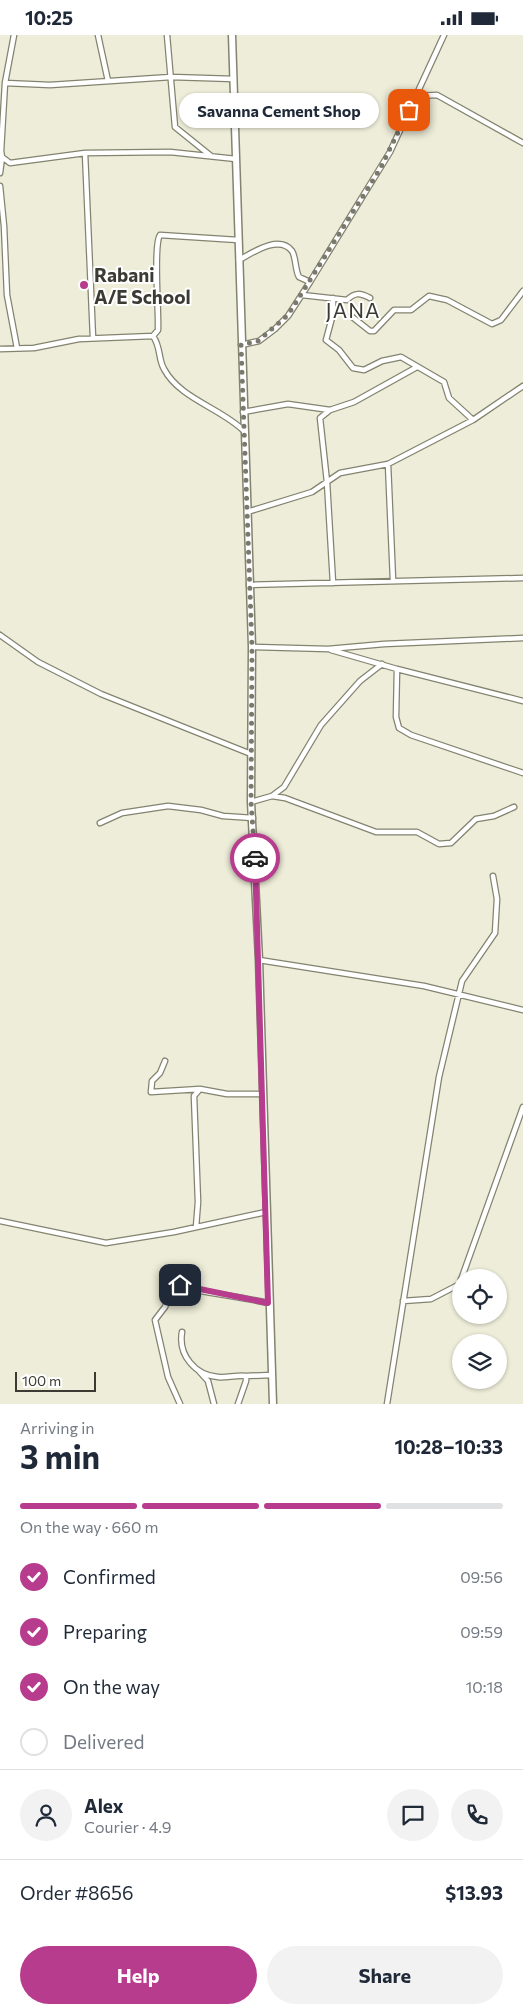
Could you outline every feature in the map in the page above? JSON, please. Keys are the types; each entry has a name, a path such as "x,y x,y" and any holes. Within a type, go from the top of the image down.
{"main road":[{"path":"232,35 252,647 251,802 259,960 268,1303 273,1404"}],"street":[{"path":"0,173 5,83 14,35"},
{"path":"98,35 108,81"},
{"path":"167,35 175,127 212,157"},
{"path":"241,345 258,341 275,329 302,295 390,152 444,35"},
{"path":"5,83 50,85 171,77 234,79"},
{"path":"415,96 437,95 523,143"},
{"path":"2,157 10,163 85,153 170,153 236,159"},
{"path":"85,153 93,338"},
{"path":"0,186 7,295 18,348"},
{"path":"0,349 34,347 93,338 153,336 158,330 157,258 158,238 160,235 238,240"},
{"path":"238,260 258,249 276,244 282,245 293,252 299,277 310,282"},
{"path":"351,316 370,331 374,331 394,310 411,310 429,296 447,300 492,323 501,320 523,291"},
{"path":"302,295 347,300 353,294 360,294 370,298"},
{"path":"333,298 333,314 326,340 339,350 353,368 364,370 382,361 401,357 444,382 449,398 473,420"},
{"path":"153,336 159,343 163,369 181,388 234,421 244,431"},
{"path":"333,583 328,483 320,418 330,410 354,402 417,367"},
{"path":"247,512 312,492 328,483 340,473 388,464 473,420 523,386"},
{"path":"244,412 288,404 330,410"},
{"path":"388,464 393,580"},
{"path":"249,585 523,578"},
{"path":"0,635 38,661 101,694 250,754"},
{"path":"252,647 328,649 384,644 523,638"},
{"path":"328,649 382,663 397,669 523,701"},
{"path":"272,797 284,787 321,725 360,681 382,663"},
{"path":"397,669 396,717 399,729 410,735 523,773"},
{"path":"251,802 272,797 285,798 376,832 397,834 417,832 439,844 451,843 476,819 494,816 514,807"},
{"path":"100,823 122,813 168,806 201,810 223,816 253,818"},
{"path":"387,1404 439,1077 457,994 462,981 495,933 497,899 493,877"},
{"path":"259,960 424,986 523,1010"},
{"path":"165,1061 160,1073 152,1081 151,1092 200,1089 228,1094 262,1094"},
{"path":"196,1227 198,1195 194,1097 200,1089"},
{"path":"465,1269 523,1107"},
{"path":"0,1221 106,1243 196,1227 266,1211"},
{"path":"180,1404 168,1377 155,1320 166,1307 173,1287 180,1285 268,1303"},
{"path":"403,1301 431,1299 452,1288"},
{"path":"182,1332 181,1339 184,1354 208,1381 214,1404"},
{"path":"198,1370 215,1377 272,1375"},
{"path":"238,1404 246,1376"}],"way so far":[{"path":"255,858 250,754 252,647 241,345 258,341 275,329 288,315 380,169 409,110"}],"place":[{"name":"Savanna Cement Shop","path":"409,110"},
{"name":"Rabani A/E School","path":"84,285"}],"district":[{"name":"JANA","path":"353,309"}],"route":[{"path":"180,1285 202,1292 234,1295 268,1303 255,858"}]}
